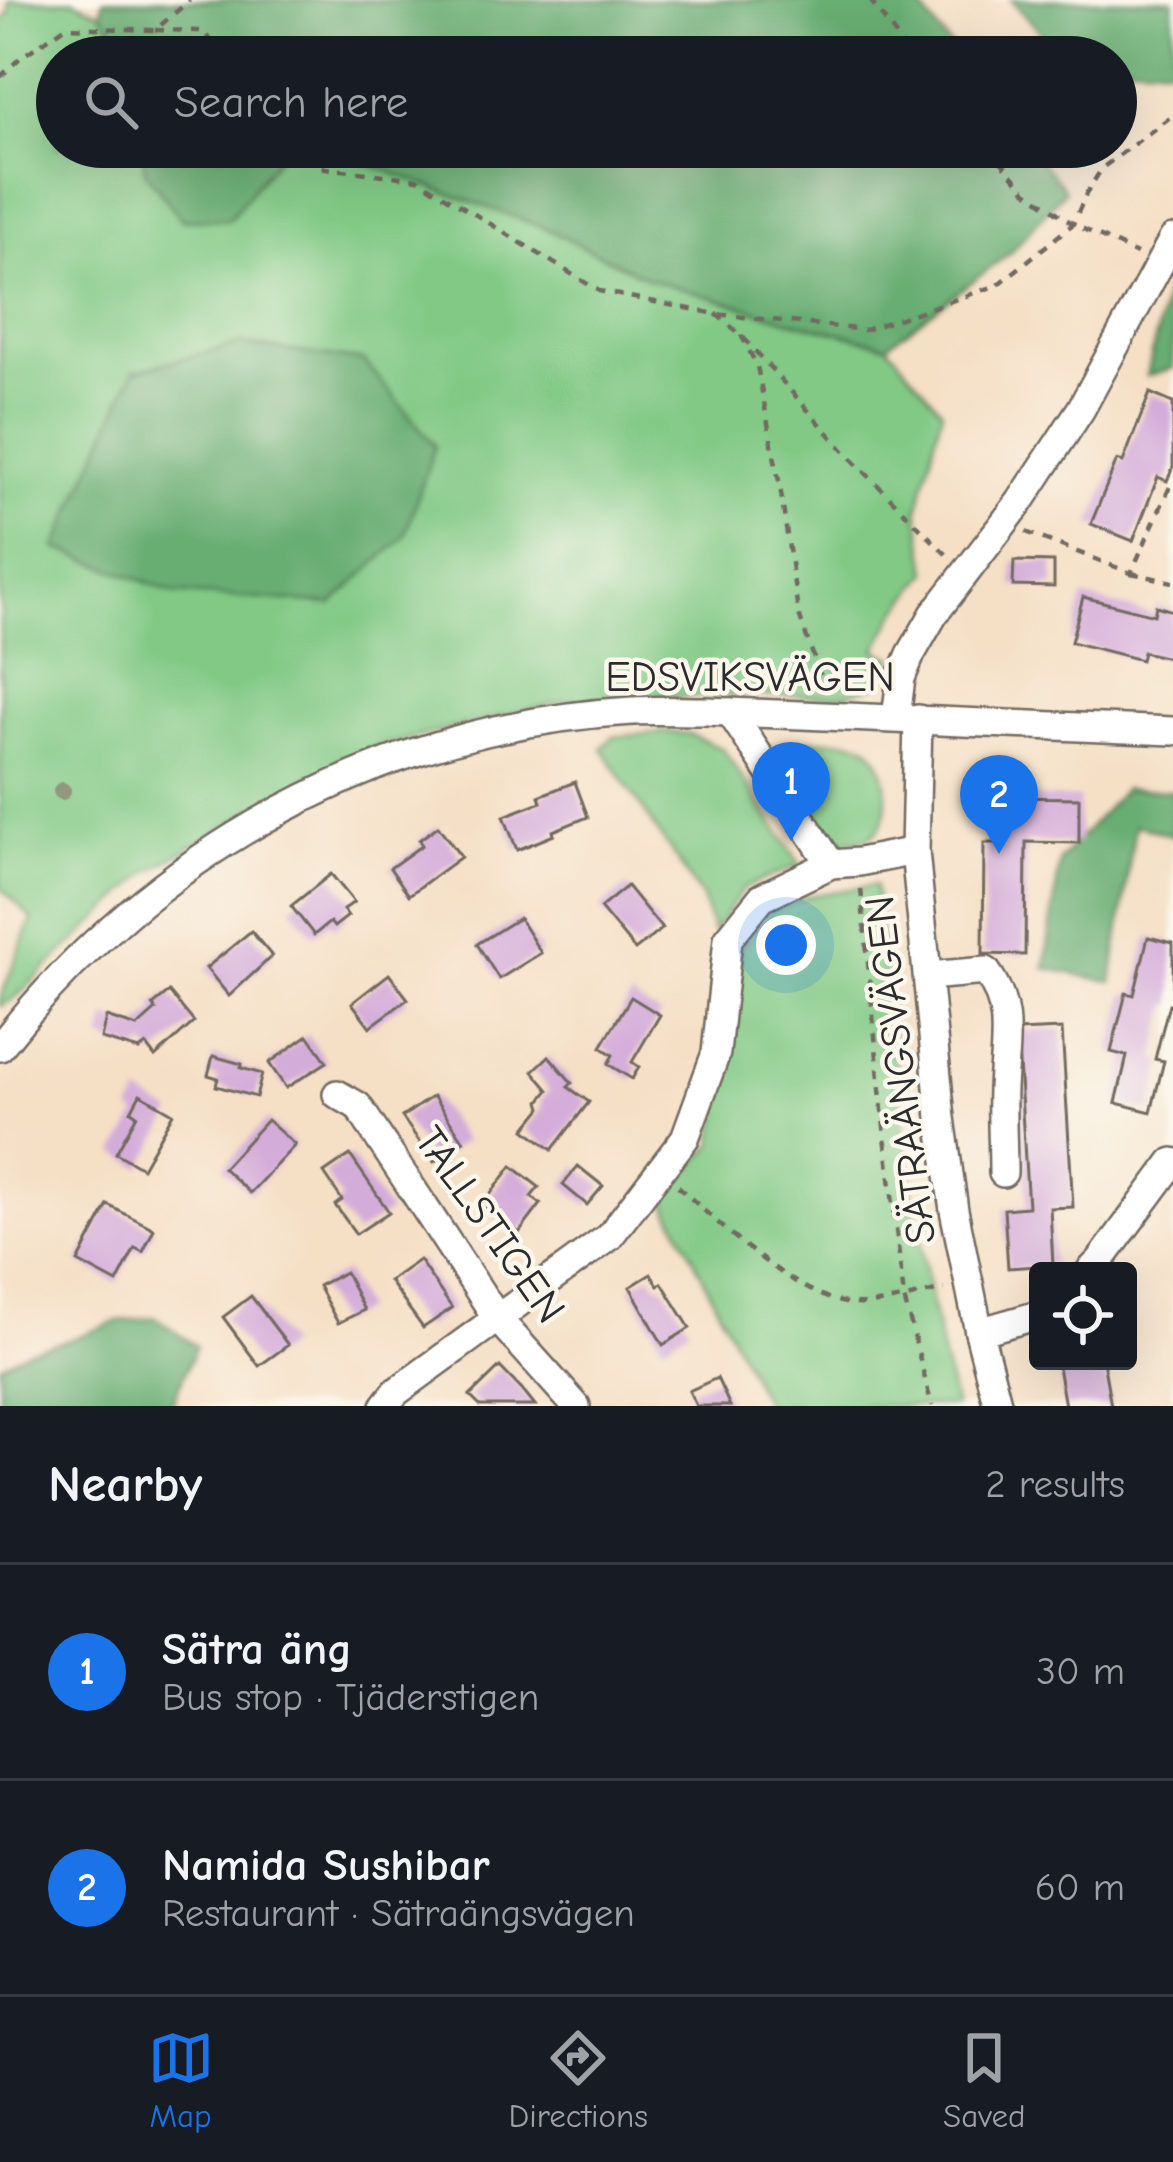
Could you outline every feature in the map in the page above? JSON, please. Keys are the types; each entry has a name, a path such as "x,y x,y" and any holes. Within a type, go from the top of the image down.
{"street":[{"name":"SÄTRAÄNGSVÄGEN","path":"998,1406 954,1210 941,1118 901,679 934,614 1004,524 1081,409 1168,243"},
{"name":"EDSVIKSVÄGEN","path":"0,1047 35,1001 147,896 216,846 310,793 390,760 478,734 632,711 1173,731"},
{"path":"730,712 845,863"},
{"path":"385,1406 396,1392 609,1237 685,1138 716,1053 728,939 762,897 845,863 915,850"},
{"path":"928,976 986,971 999,990 1006,1019 1003,1173"},
{"name":"TALLSTIGEN","path":"337,1094 358,1106 497,1318 576,1406"},
{"path":"1099,1262 1173,1162"},
{"path":"979,1332 1029,1318"}],"path":[{"path":"155,30 190,0"},
{"path":"870,0 896,36"},
{"path":"51,36 64,27 203,31 207,36"},
{"path":"0,77 36,47"},
{"path":"1137,142 1173,115"},
{"path":"325,168 418,179 599,291 716,314 865,330 998,285 1073,224 1102,168"},
{"path":"1007,168 1027,191 1073,224 1168,243"},
{"path":"716,314 742,335 848,454 967,575"},
{"path":"742,335 758,366 798,612 829,701 843,701 850,717"},
{"path":"1131,573 1173,479"},
{"path":"1004,524 1131,573 1173,582"},
{"path":"845,863 904,1298 932,1406"},
{"path":"661,1170 757,1255 818,1294 853,1304 969,1284"}],"green space":[{"path":"9,0 73,0 101,13 118,36 36,36 36,168 145,168 146,173 229,219 269,168 379,168 545,228 650,279 887,345 942,410 918,510 928,572 876,649 894,658 874,686 839,696 565,701 381,746 287,790 147,873 15,998 0,1006 32,919 0,887 0,25 9,12","holes":["134,371 175,593 56,548"]},
{"path":"103,0 915,0 943,36 118,36 101,13"},
{"path":"1011,0 1173,0 1173,67 1137,64 1137,36 1044,36"},
{"path":"145,168 269,168 229,219 182,220"},
{"path":"379,168 1047,168 1065,190 1009,254 887,345 650,279 545,228"},
{"path":"1170,273 1173,368 1147,376"},
{"path":"240,344 364,361 435,446 404,537 332,604 175,593 56,548 134,371"},
{"path":"689,734 723,749 800,864 744,888 713,932 702,898 602,748 613,737"},
{"path":"856,741 878,759 887,802 880,827 872,835 835,840 797,793 784,764 787,744"},
{"path":"1124,789 1173,791 1173,836 1135,825 1112,982 1045,968 1060,860"},
{"path":"875,885 915,1212 955,1406 766,1406 663,1196 713,1145 735,1029 740,947 771,911 808,896"},
{"path":"155,1317 196,1346 171,1406 0,1406 0,1365 29,1350 118,1321"}],"building":[{"path":"1150,393 1173,403 1173,467 1167,481 1158,477 1133,541 1091,524 1117,460 1123,462"},
{"path":"1014,561 1054,562 1054,587 1013,586"},
{"path":"1083,597 1154,615 1156,606 1173,611 1173,659 1143,652 1141,660 1071,642"},
{"path":"575,782 588,817 517,850 504,816"},
{"path":"998,797 1079,798 1079,843 1026,842 1025,955 983,954 984,843 998,843"},
{"path":"438,826 461,857 409,895 390,868 422,845 419,840"},
{"path":"331,874 354,902 343,910 348,916 314,935 291,906"},
{"path":"627,886 662,929 635,950 600,908"},
{"path":"519,918 541,953 499,979 477,944"},
{"path":"251,931 272,956 229,996 206,968"},
{"path":"1148,937 1173,943 1173,1005 1169,1004 1155,1059 1164,1061 1151,1112 1116,1103 1127,1056 1111,1052 1126,993 1134,995"},
{"path":"389,974 408,999 370,1027 352,1003"},
{"path":"169,992 194,1022 155,1057 146,1045 139,1050 101,1039 106,1017 137,1027"},
{"path":"631,997 660,1015 632,1062 639,1067 632,1079 608,1064 613,1055 601,1047"},
{"path":"1062,1029 1073,1207 1050,1208 1053,1262 1008,1268 1004,1209 1028,1207 1017,1031"},
{"path":"308,1035 327,1062 286,1088 269,1063"},
{"path":"213,1056 262,1074 256,1097 216,1086 218,1078 208,1075"},
{"path":"549,1056 572,1083 568,1087 589,1102 552,1150 525,1129 549,1090 533,1071"},
{"path":"140,1094 173,1113 142,1168 116,1153 137,1115 131,1111"},
{"path":"433,1096 464,1141 434,1162 402,1117"},
{"path":"267,1120 295,1145 250,1193 223,1168"},
{"path":"350,1155 389,1212 356,1234 335,1205 342,1200 324,1173"},
{"path":"512,1166 539,1187 531,1197 541,1204 519,1233 482,1205"},
{"path":"578,1166 603,1186 587,1205 563,1185"},
{"path":"108,1205 154,1229 143,1252 135,1248 117,1283 78,1262"},
{"path":"419,1260 452,1308 423,1328 389,1281"},
{"path":"345,1272 364,1310 338,1323 318,1286"},
{"path":"651,1274 658,1285 662,1283 690,1328 663,1345 630,1287"},
{"path":"251,1296 288,1345 259,1366 223,1317"},
{"path":"500,1367 535,1406 480,1406 470,1396"},
{"path":"1059,1370 1105,1370 1111,1406 1065,1406"},
{"path":"717,1378 730,1406 696,1406 689,1391"}],"place":[{"name":"Sätra äng","path":"791,841"},
{"name":"Namida Sushibar","path":"999,854"}]}
